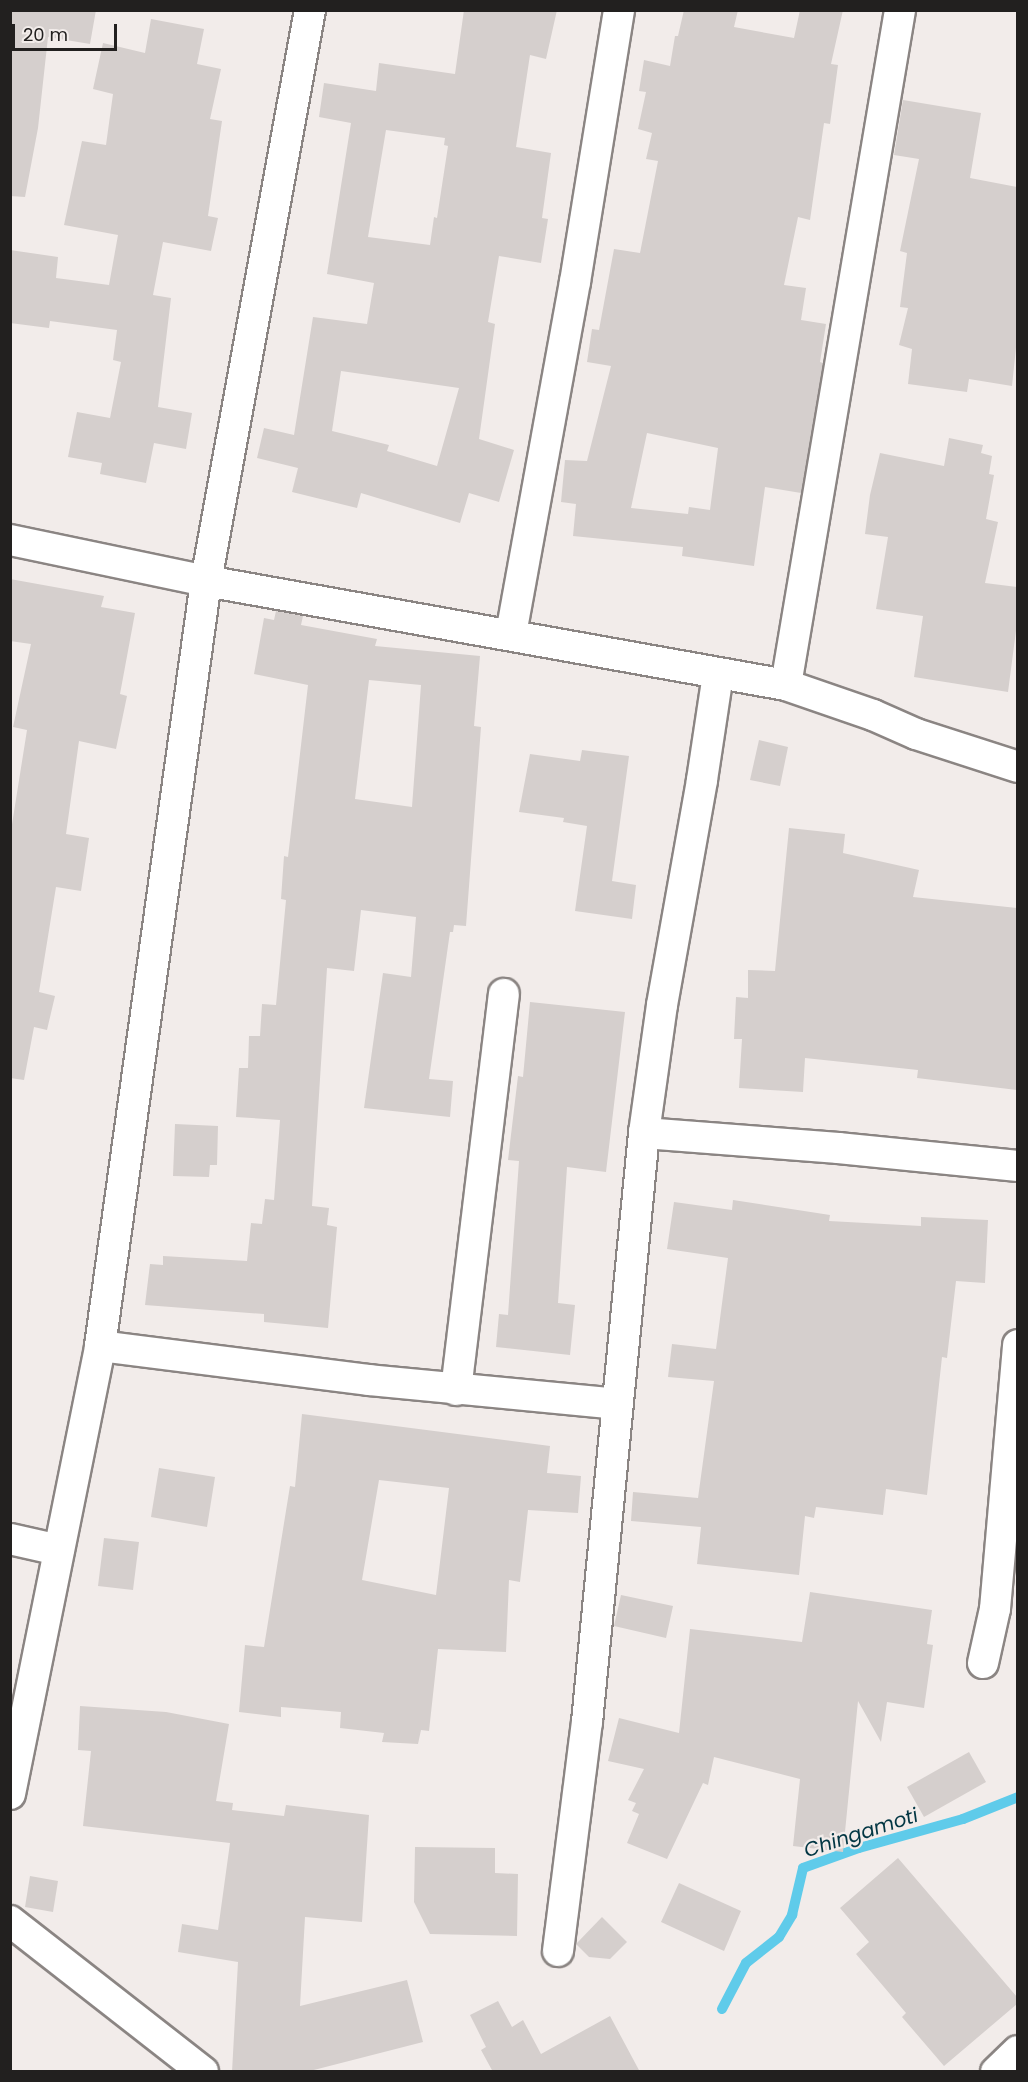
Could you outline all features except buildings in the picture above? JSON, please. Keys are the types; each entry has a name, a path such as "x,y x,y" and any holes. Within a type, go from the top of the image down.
{"street":[{"path":"10,1794 100,1346 206,581 310,10"},
{"path":"511,634 575,282 619,10"},
{"path":"786,685 900,10"},
{"path":"10,540 206,581 786,685 873,715 916,734 1017,767"},
{"path":"558,1951 587,1722 644,1133 662,1005 702,780 718,674"},
{"path":"456,1389 504,994"},
{"path":"644,1133 838,1148 1017,1166"},
{"path":"983,1663 995,1609 1017,1345"},
{"path":"100,1346 198,1360 456,1389 617,1404"},
{"path":"10,1539 59,1550"},
{"path":"10,1921 203,2072"},
{"path":"996,2072 1017,2051"}],"waterway":[{"name":"Chingamoti","path":"722,2009 746,1963 779,1937 792,1915 803,1868 859,1848 963,1819 1018,1797"}]}
